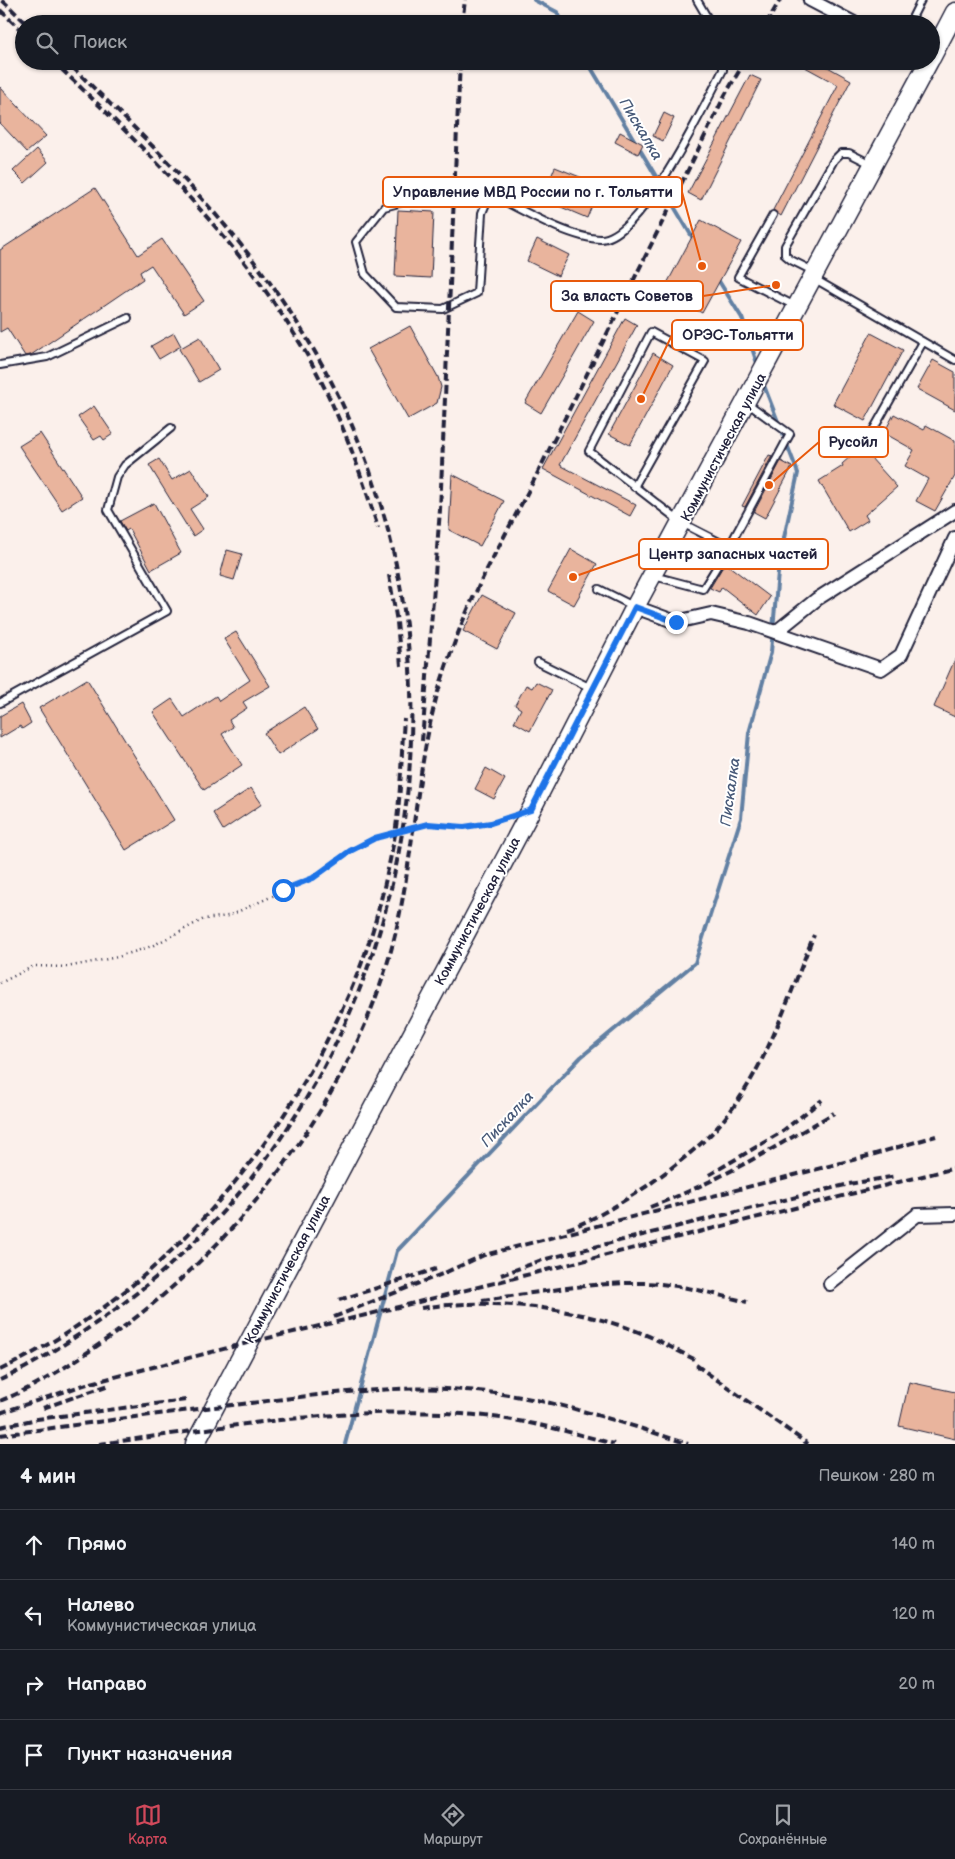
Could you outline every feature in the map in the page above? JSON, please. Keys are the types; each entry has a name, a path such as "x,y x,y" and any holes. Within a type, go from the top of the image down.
{"main road":[{"path":"940,41 955,12"},
{"name":"Коммунистическая улица","path":"195,1444 531,810 635,607 925,70"}],"street":[{"path":"810,0 839,15"},
{"path":"776,632 817,599 955,511"},
{"path":"635,607 676,622 711,614 749,623 881,669 901,655 955,538"},
{"path":"830,1284 916,1215 955,1214"}],"lane":[{"path":"697,0 706,15"},
{"path":"914,15 921,0"},
{"path":"490,194 482,212 477,292 443,309 396,308 365,274 356,242 384,207 421,197 490,194 580,237 604,239 611,235 626,226 667,175 722,70"},
{"path":"874,165 849,153 841,153 834,160 785,246 785,254 815,276 955,360"},
{"path":"773,215 738,278 798,307"},
{"path":"0,365 47,357 128,318"},
{"path":"634,487 705,361 651,332 589,451 634,487 682,523 729,547"},
{"path":"872,432 923,342"},
{"path":"652,576 703,588 729,547 790,434 746,402"},
{"path":"0,703 167,611 108,510 117,477 125,465 171,428"},
{"path":"599,588 635,607"},
{"path":"538,662 593,689"}],"path":[{"path":"0,983 34,966 67,967 118,956 152,946 204,919 228,916 313,878 350,851 375,838 428,824 464,827 491,823 531,810"}],"building":[{"path":"810,70 833,70 851,80 781,216 773,210 838,85"},
{"path":"750,75 761,80 701,200 688,193"},
{"path":"0,87 46,136 27,152 0,123"},
{"path":"664,113 674,118 663,141 653,136"},
{"path":"620,132 643,144 638,154 615,142"},
{"path":"37,149 48,162 25,183 13,171"},
{"path":"555,167 600,185 587,218 542,199"},
{"path":"95,188 138,255 162,239 204,301 184,314 151,265 140,272 143,279 31,355 25,356 7,328 0,332 0,250"},
{"path":"398,210 434,212 431,278 395,276"},
{"path":"701,220 741,242 702,313 663,291"},
{"path":"537,239 569,255 558,276 527,261"},
{"path":"578,311 594,321 541,413 525,403"},
{"path":"625,318 637,325 560,465 636,505 630,516 543,469"},
{"path":"410,326 438,377 441,387 437,403 408,419 368,349"},
{"path":"174,333 181,346 159,359 151,346"},
{"path":"871,333 903,350 865,421 833,404"},
{"path":"200,337 219,370 199,382 179,349"},
{"path":"653,353 673,365 630,445 609,434"},
{"path":"933,360 955,372 955,410 917,389"},
{"path":"94,406 113,434 104,440 101,436 94,440 78,417"},
{"path":"894,414 924,430 926,425 955,441 955,476 935,511 916,501 928,479 905,466 914,450 884,433"},
{"path":"40,433 82,497 62,510 19,446"},
{"path":"861,447 897,487 865,515 868,520 849,532 819,481 843,466 842,464"},
{"path":"769,455 772,456 745,507 742,506"},
{"path":"159,459 172,480 191,469 209,497 190,509 203,529 193,536 149,465"},
{"path":"781,461 792,467 765,518 754,512"},
{"path":"452,474 504,501 480,546 449,530"},
{"path":"154,503 181,553 151,570 129,529 126,531 120,521"},
{"path":"571,549 597,564 574,605 548,591"},
{"path":"227,550 242,554 234,580 220,576"},
{"path":"725,563 770,597 758,615 722,587 719,592 710,588"},
{"path":"482,595 516,613 497,649 463,631"},
{"path":"236,632 270,686 243,702 247,708 229,720 233,727 222,734 242,765 204,790 153,712 172,699 184,717 216,696 219,701 250,680 224,639"},
{"path":"955,659 955,717 934,707"},
{"path":"87,679 174,820 126,850 39,708"},
{"path":"536,682 552,690 530,731 514,722 521,709 515,705 526,685 532,688"},
{"path":"21,704 31,723 22,729 20,726 0,738 0,716"},
{"path":"304,707 318,729 278,755 264,733"},
{"path":"486,768 505,779 494,799 475,789"},
{"path":"251,788 262,804 223,830 213,813"},
{"path":"909,1382 955,1392 955,1439 899,1426"}],"waterway":[{"name":"Пискалка","path":"534,0 557,12 559,15"},
{"name":"Пискалка","path":"592,70 694,240"},
{"name":"Пискалка","path":"717,278 742,318 758,366"},
{"name":"Пискалка","path":"345,1444 397,1251 581,1057 695,963 741,818 749,733 771,652 779,561 798,473 763,383"}],"railway":[{"path":"2,0 18,15"},
{"path":"463,15 465,0"},
{"path":"771,15 780,0"},
{"path":"0,10 15,24"},
{"path":"62,70 182,189 241,258 268,294 320,378 352,452 378,528"},
{"path":"0,1380 37,1361 96,1323 198,1238 281,1137 345,1024 388,903 409,775 408,646 384,517 337,393 311,345 282,299 250,256 180,175 75,70"},
{"path":"422,741 440,510 460,70"},
{"path":"0,1401 42,1381 69,1365 107,1339 156,1301 203,1258 247,1211 288,1160 323,1106 354,1049 378,991 396,931 407,872 424,753 439,688 457,636 488,567 535,478 725,95 740,70"},
{"path":"389,575 397,622 401,666"},
{"path":"0,1370 54,1341 104,1307 151,1269 195,1227 235,1182 272,1133 304,1082 333,1028 351,988 376,919 394,840 404,719"},
{"path":"567,1229 598,1216 647,1186 712,1133 730,1112 746,1089 772,1039 814,935"},
{"path":"709,1175 780,1133 822,1100"},
{"path":"650,1207 721,1176 834,1113"},
{"path":"334,1317 442,1274 484,1255 868,1156 936,1136"},
{"path":"0,1413 87,1384 955,1168"},
{"path":"501,1275 542,1260 849,1184 896,1176"},
{"path":"339,1300 436,1269"},
{"path":"482,1300 595,1285 640,1283 683,1287 747,1302"},
{"path":"421,1308 478,1304 508,1305 569,1312 627,1328 653,1338 694,1359"},
{"path":"696,1365 808,1444"},
{"path":"43,1408 109,1385"},
{"path":"0,1435 157,1414 331,1394 384,1390 438,1389 493,1393 550,1403 633,1426 688,1444"},
{"path":"0,1427 37,1419 186,1400"},
{"path":"99,1444 280,1420 371,1413 417,1412 462,1414 519,1421 614,1444"}],"place":[{"name":"Управление МВД России по г. Тольятти","path":"702,266"},
{"name":"За власть Советов","path":"776,285"},
{"name":"ОРЭС-Тольятти","path":"641,399"},
{"name":"Русойл","path":"769,485"},
{"name":"Центр запасных частей","path":"573,577"}],"route":[{"path":"283,890 313,878 350,851 375,838 428,824 464,827 491,823 531,810 635,607 676,622"}]}
